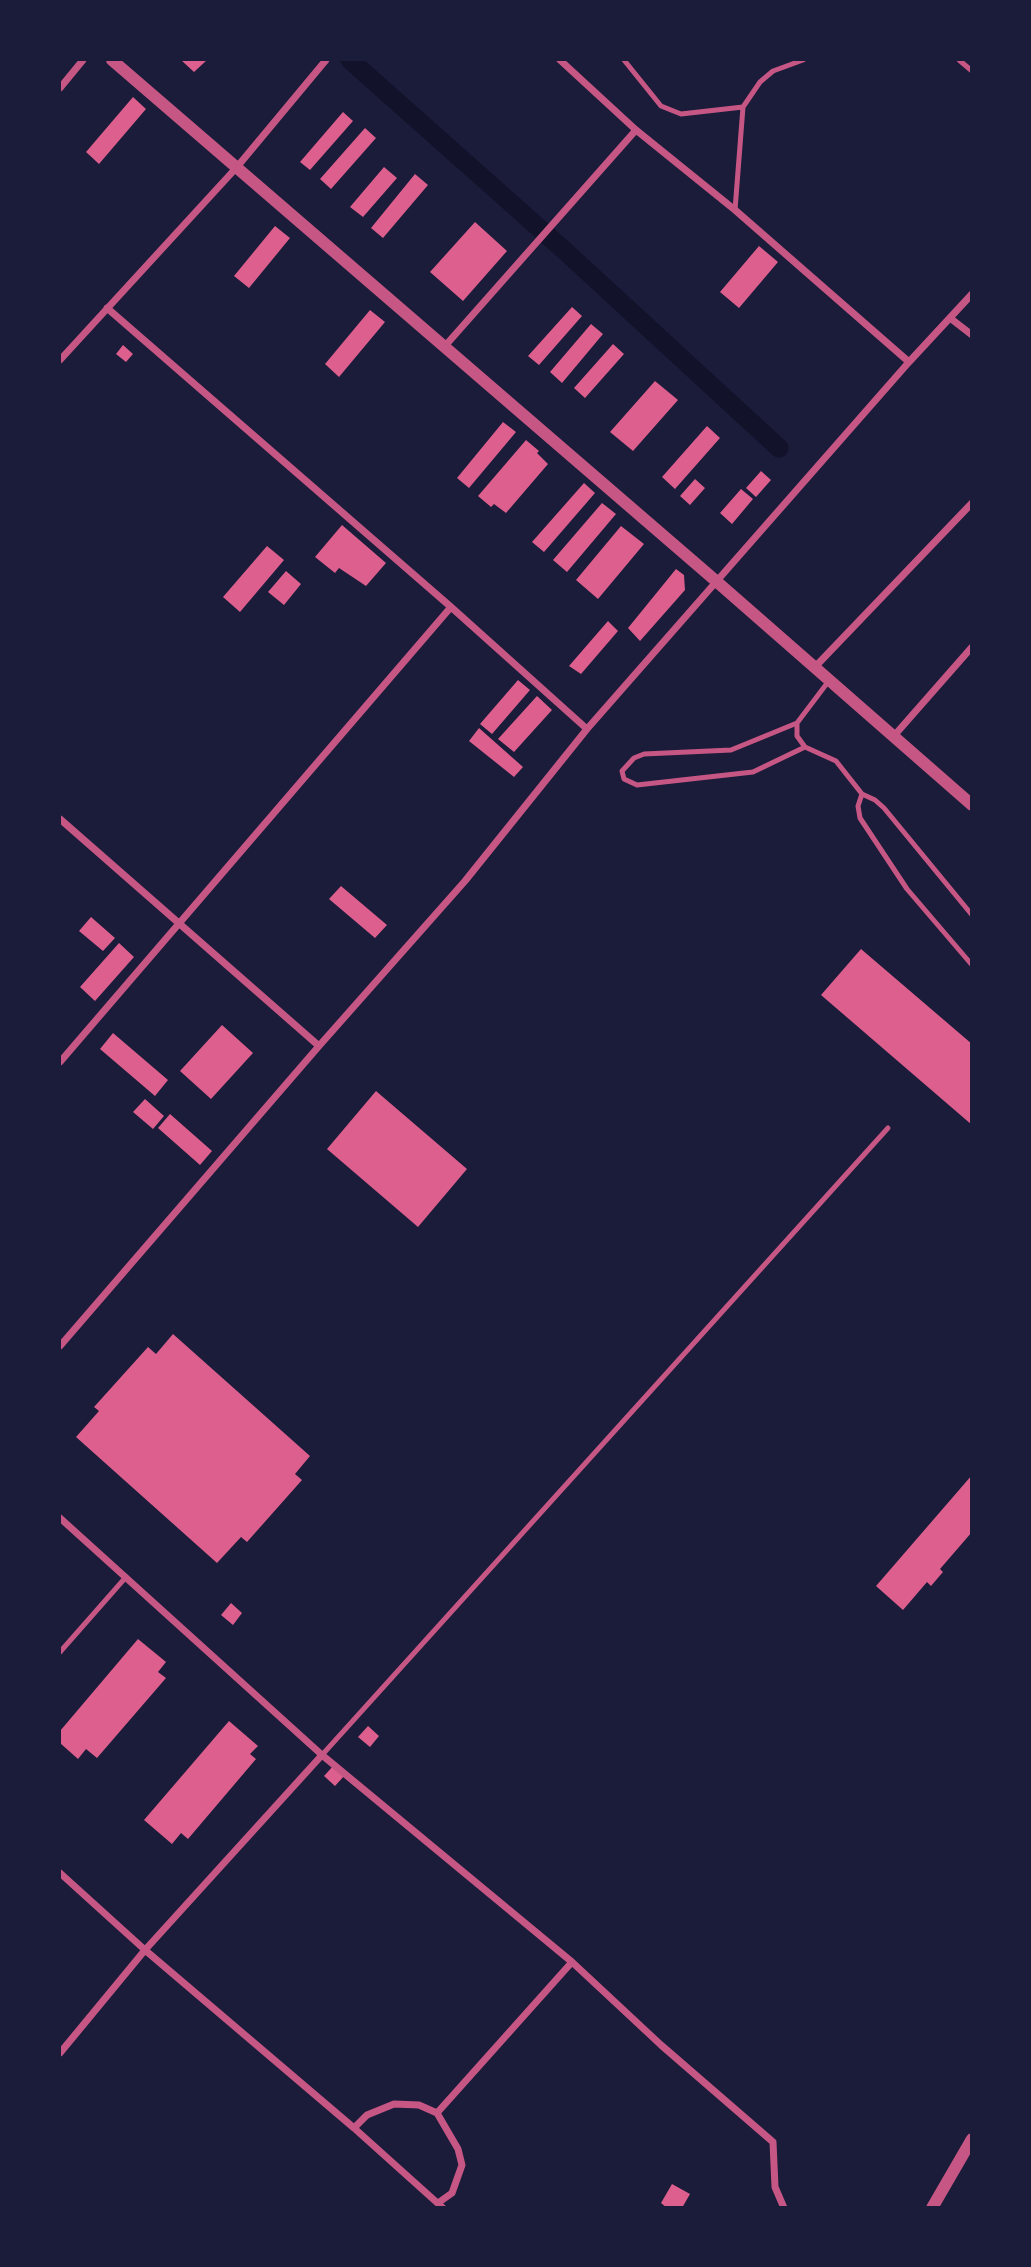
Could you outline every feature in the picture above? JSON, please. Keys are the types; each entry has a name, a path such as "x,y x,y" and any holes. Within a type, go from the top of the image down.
{"street":[{"path":"60,88 83,60"},
{"path":"112,60 971,802"},
{"path":"60,360 237,167 326,60"},
{"path":"560,60 636,130 735,210 909,362"},
{"path":"445,346 636,130"},
{"path":"60,1346 318,1046 465,881 587,729 971,294"},
{"path":"107,308 587,729"},
{"path":"950,318 971,335"},
{"path":"815,667 971,503"},
{"path":"60,1062 451,607"},
{"path":"893,737 971,647"},
{"path":"60,819 318,1046"},
{"path":"60,1518 322,1755 572,1962 661,2045 774,2142 775,2187 784,2207"},
{"path":"60,2053 145,1950 322,1755"},
{"path":"60,1873 145,1950 441,2205 452,2193 462,2165 458,2149 437,2113 419,2105 394,2104 367,2115 354,2128"},
{"path":"437,2113 572,1962"},
{"path":"932,2207 971,2139"}],"lane":[{"path":"624,60 661,106 681,114 743,107"},
{"path":"735,210 743,107 760,82 773,71 803,60"},
{"path":"959,60 971,71"},
{"path":"805,747 753,772 637,785 624,779 622,771 634,758 644,754 731,750 797,723 830,680"},
{"path":"797,723 797,736 805,747 836,761 862,794 876,800 884,808 971,915"},
{"path":"862,794 858,806 860,818 907,888 971,965"},
{"path":"322,1755 888,1128"},
{"path":"60,1652 126,1577"}],"building":[{"path":"181,60 207,60 194,72"},
{"path":"133,97 146,109 99,164 86,152"},
{"path":"343,112 353,121 310,170 300,162"},
{"path":"365,128 376,138 331,189 320,179"},
{"path":"384,167 397,178 363,217 350,207"},
{"path":"415,174 428,185 383,238 371,228"},
{"path":"475,222 507,251 463,301 430,272"},
{"path":"275,226 290,238 249,288 234,276"},
{"path":"759,246 778,262 739,308 720,292"},
{"path":"572,307 582,316 539,365 528,356"},
{"path":"370,310 385,322 339,377 325,364"},
{"path":"591,324 603,334 562,383 550,372"},
{"path":"613,344 624,354 585,398 574,388"},
{"path":"123,345 133,354 126,362 116,354"},
{"path":"655,381 678,400 633,451 610,432"},
{"path":"503,422 516,432 469,488 457,478"},
{"path":"707,426 720,438 675,489 662,477"},
{"path":"526,440 539,451 537,453 548,464 506,513 494,504 491,507 478,496"},
{"path":"761,471 771,480 756,497 746,488"},
{"path":"695,479 705,488 690,505 680,496"},
{"path":"584,483 595,493 544,552 532,542"},
{"path":"741,489 753,499 732,524 720,513"},
{"path":"602,503 616,514 567,572 553,560"},
{"path":"342,525 386,563 366,586 339,568 335,573 315,557"},
{"path":"621,526 644,544 598,599 576,580"},
{"path":"267,546 284,560 240,612 223,597"},
{"path":"676,569 684,575 685,590 640,641 628,628"},
{"path":"286,571 301,584 284,605 268,592"},
{"path":"608,621 618,631 581,674 569,666"},
{"path":"518,680 530,690 492,734 480,724"},
{"path":"537,696 552,710 514,752 498,739"},
{"path":"479,728 523,767 514,777 469,741"},
{"path":"341,886 387,925 375,938 329,899"},
{"path":"91,917 115,938 103,951 79,931"},
{"path":"119,943 134,957 95,1001 80,987"},
{"path":"861,949 972,1044 972,1125 821,995"},
{"path":"222,1025 253,1053 211,1099 180,1071"},
{"path":"113,1033 168,1080 155,1096 100,1049"},
{"path":"376,1091 467,1169 418,1227 327,1149"},
{"path":"145,1099 164,1116 153,1129 133,1112"},
{"path":"170,1114 212,1151 200,1165 158,1128"},
{"path":"173,1334 310,1456 295,1474 302,1480 247,1542 241,1537 217,1563 76,1437 99,1411 94,1407 148,1347 156,1354"},
{"path":"972,1475 972,1532 940,1569 943,1572 931,1586 927,1582 903,1610 876,1586"},
{"path":"231,1603 242,1613 233,1625 221,1615"},
{"path":"138,1639 166,1662 158,1672 166,1678 97,1758 86,1749 78,1759 60,1743 60,1731"},
{"path":"229,1721 258,1746 250,1754 256,1759 188,1839 181,1833 172,1844 144,1820"},
{"path":"368,1726 379,1736 370,1747 358,1737"},
{"path":"334,1765 345,1775 335,1786 324,1776"},
{"path":"672,2184 690,2194 682,2208 667,2208 661,2203"}],"waterway":[{"path":"350,60 565,251 779,448"}]}
